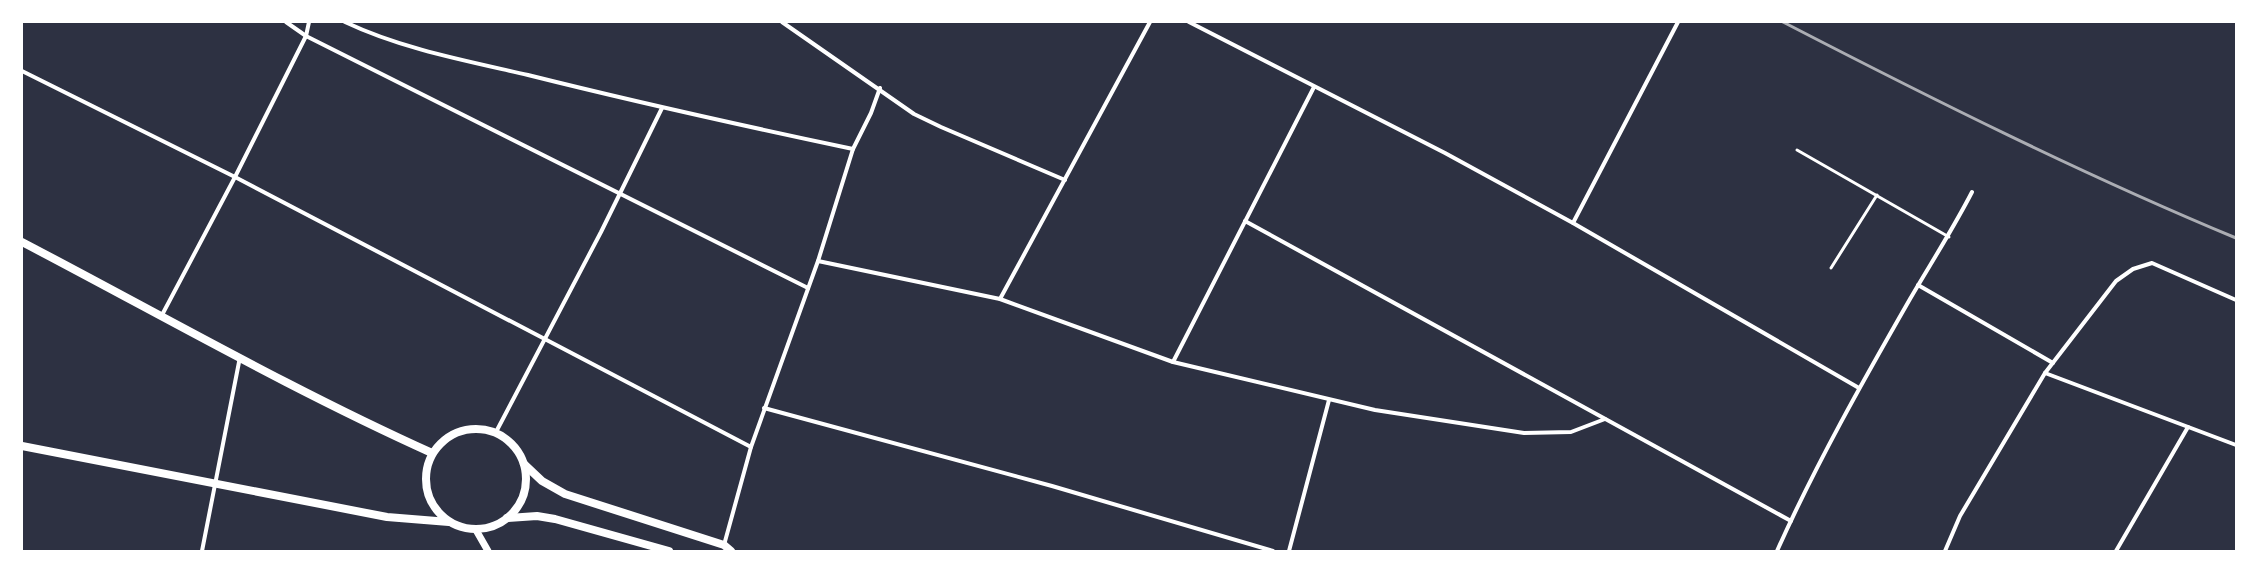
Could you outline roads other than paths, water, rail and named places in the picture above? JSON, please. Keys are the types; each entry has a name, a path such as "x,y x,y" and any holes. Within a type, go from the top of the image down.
{"main road":[{"path":"22,242 240,357 393,435 432,453"},
{"path":"524,464 523,493 517,507 507,518 495,526 476,530 458,527 437,512 430,499 427,484 432,453 446,440 463,430 496,432 508,440 524,464 542,481 565,494 724,545 731,551"},
{"path":"22,446 216,485 387,517 449,522"},
{"path":"507,518 537,516 555,519 669,551"}],"street":[{"path":"286,22 306,36 808,288"},
{"path":"162,315 235,177 306,36 309,22"},
{"path":"345,22 417,48 662,108 853,149"},
{"path":"782,22 880,88 914,114 1065,180"},
{"path":"1000,299 1150,22"},
{"path":"1189,22 1445,153 1573,224 1859,388"},
{"path":"1573,224 1678,22"},
{"path":"22,71 235,177 751,447"},
{"path":"1173,362 1314,87"},
{"path":"724,545 751,447 764,408 818,261 853,149 871,113 880,88"},
{"path":"496,432 620,193 662,108"},
{"path":"1777,551 1859,388 1918,285 1949,237 1972,192"},
{"path":"1245,221 1791,521"},
{"path":"818,261 1000,299 1173,362 1375,410 1524,433 1571,432 1605,419"},
{"path":"1946,551 1960,516 2045,373 2116,281 2133,269 2152,263 2236,300"},
{"path":"1918,285 2053,363"},
{"path":"202,551 240,357"},
{"path":"2045,373 2236,445"},
{"path":"1289,551 1329,400"},
{"path":"764,408 1060,488 1273,551"},
{"path":"2116,551 2188,427"},
{"path":"476,530 488,551"}],"lane":[{"path":"1797,150 1949,237"},
{"path":"1832,268 1877,195"}],"railway":[{"path":"1783,22 2064,162 2178,214 2236,238"}]}
